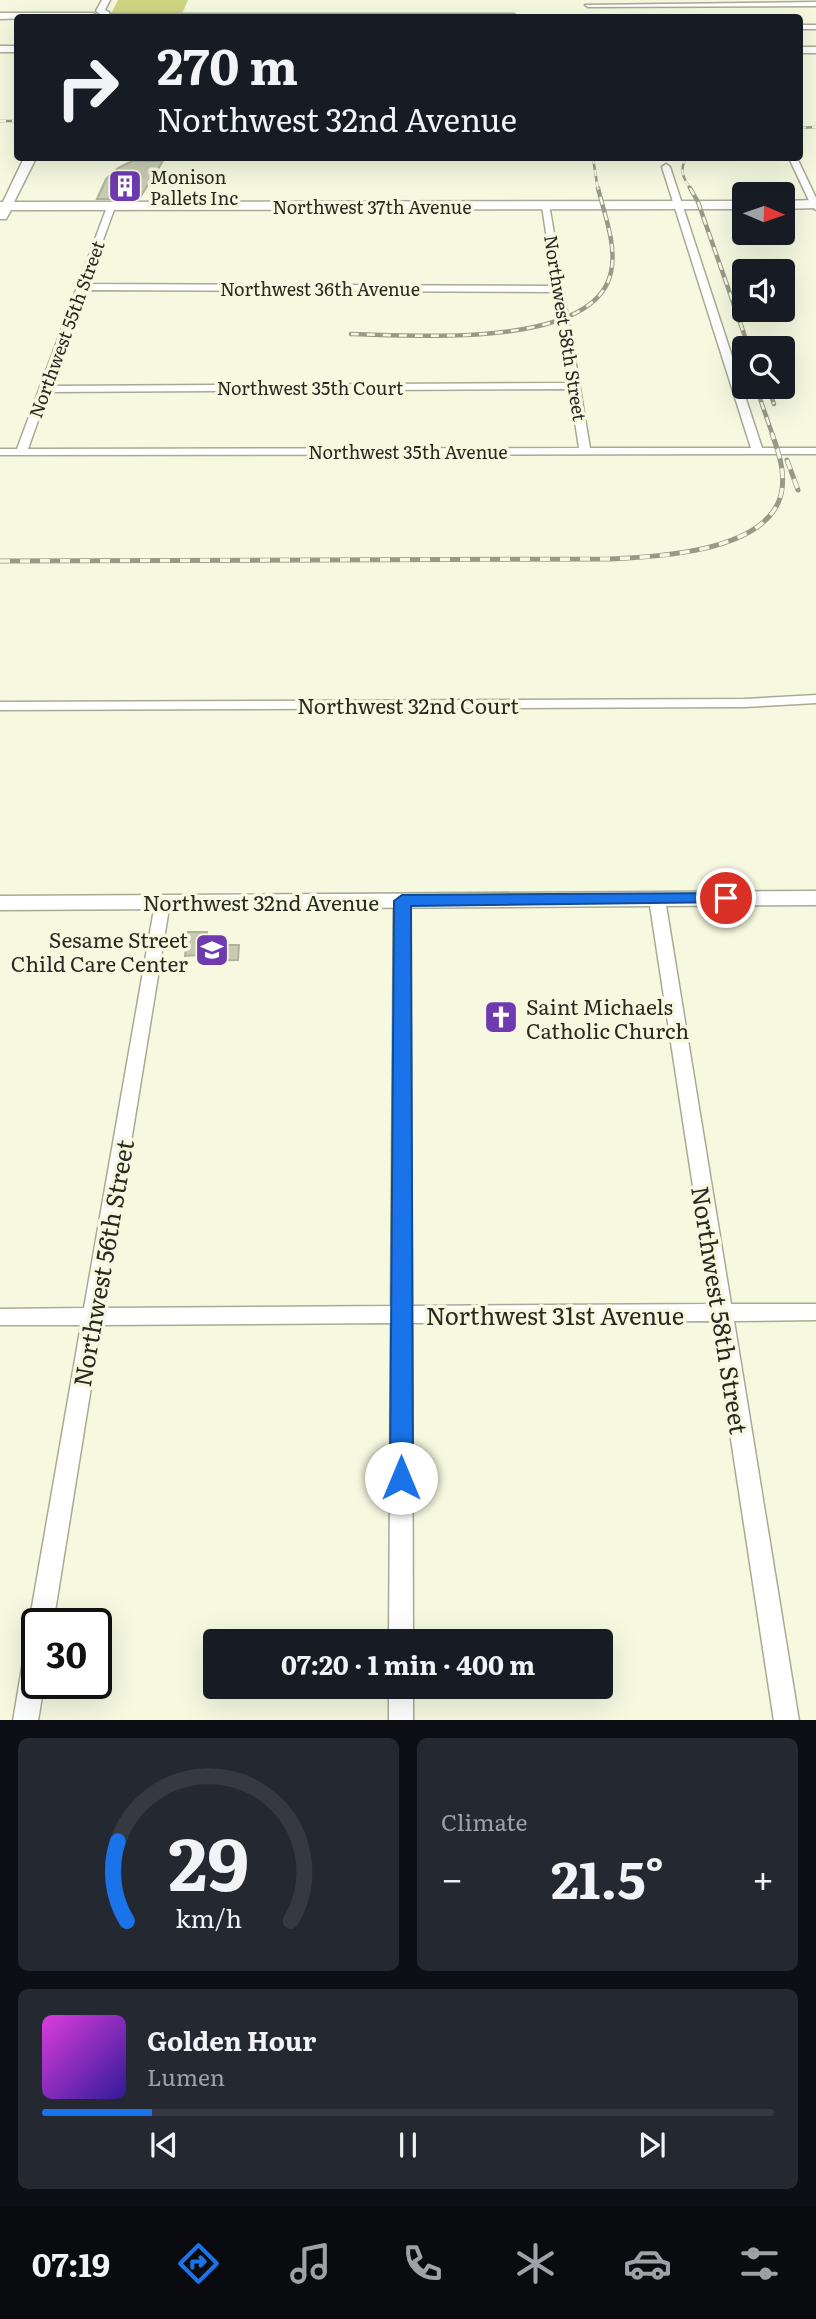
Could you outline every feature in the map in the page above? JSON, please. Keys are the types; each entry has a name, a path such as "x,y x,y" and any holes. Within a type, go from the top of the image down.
{"street":[{"path":"588,3 816,4"},
{"path":"0,219 3,206 28,161"},
{"path":"794,161 816,205 795,205"},
{"path":"666,167 757,450"},
{"name":"Northwest 37th Avenue","path":"3,206 732,205"},
{"name":"Northwest 55th Street","path":"21,452 111,206"},
{"name":"Northwest 58th Street","path":"546,206 585,450"},
{"name":"Northwest 36th Avenue","path":"81,287 559,289"},
{"name":"Northwest 35th Court","path":"46,389 575,386"},
{"name":"Northwest 35th Avenue","path":"0,452 816,451"},
{"name":"Northwest 32nd Court","path":"0,706 744,703 816,699"},
{"name":"Northwest 32nd Avenue","path":"0,903 816,898"},
{"name":"Northwest 58th Street","path":"657,899 720,1313 787,1720"},
{"path":"401,1629 402,901"},
{"name":"Northwest 56th Street","path":"44,1608 162,902"},
{"name":"Northwest 31st Avenue","path":"0,1318 816,1312"},
{"path":"25,1720 29,1699"},
{"path":"401,1699 401,1720"}],"green space":[{"path":"118,0 188,0 182,14 111,14"}],"building":[{"name":"Monison Pallets Inc","path":"132,161 163,161 139,199 97,199 106,179 118,168"},
{"name":"Sesame Street Child Care Center","path":"188,932 207,932 206,942 210,942 210,945 239,945 238,960 199,961 200,955 185,956"}],"railway":[{"path":"0,121 14,121"},
{"path":"803,128 816,127"},
{"path":"593,161 598,190"},
{"path":"685,161 683,174 691,190"},
{"path":"351,334 415,336 498,333 538,326 572,315 598,297 611,272 611,241 598,188"},
{"path":"690,188 698,202 745,336"},
{"path":"760,399 773,436"},
{"path":"772,399 774,404"},
{"path":"0,561 610,559 703,549 749,532 766,519 778,503 783,477 772,434"},
{"path":"787,460 798,490"}],"place":[{"name":"Monison Pallets Inc","path":"125,186"},
{"name":"Sesame Street Child Care Center","path":"212,950"},
{"name":"Saint Michaels Catholic Church","path":"501,1017"}],"route":[{"path":"401,1478 402,901 726,898"}]}
